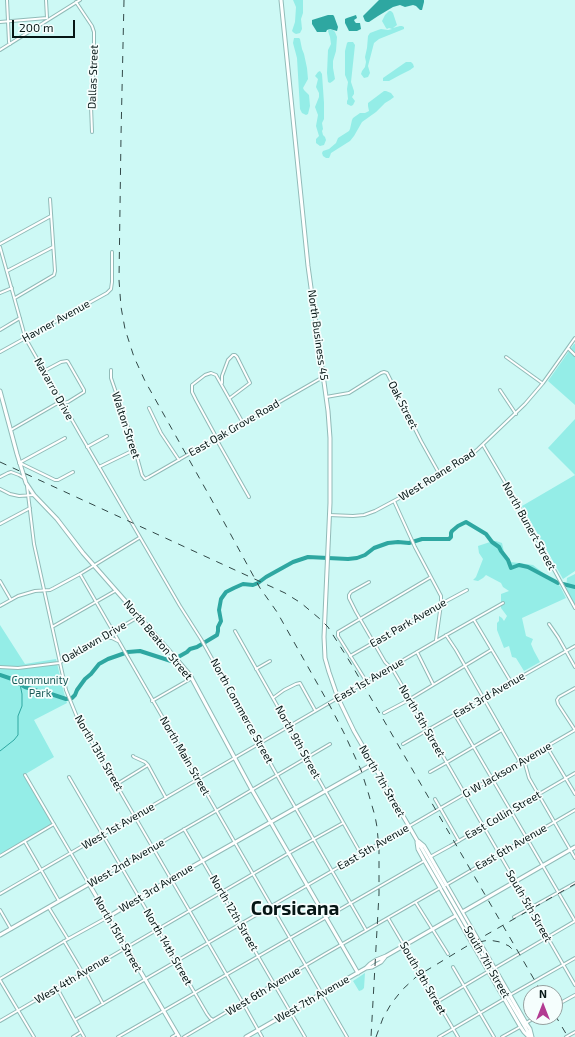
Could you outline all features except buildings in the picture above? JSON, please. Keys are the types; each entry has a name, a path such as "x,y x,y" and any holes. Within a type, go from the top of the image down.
{"main road":[{"name":"North Business 45","path":"281,0 308,266 326,397 330,438 331,455 324,637 325,658 328,672"},
{"name":"North Beaton Street","path":"0,391 19,463 27,485 34,495 57,519 94,566 140,616 192,678 252,790 358,973"},
{"name":"North 7th Street","path":"328,672 338,698 354,731 443,886"},
{"path":"271,821 373,764"},
{"name":"West 3rd Avenue","path":"108,917 271,821"},
{"path":"416,838 424,846 443,886 504,999 524,1032 530,1037"},
{"path":"416,838 418,849 424,860 443,886 523,1018"},
{"name":"West 7th Avenue","path":"246,1037 358,973 376,960 404,946 575,847"},
{"name":"West 2nd Avenue","path":"0,935 89,884"},
{"name":"North 15th Street","path":"89,884 178,1036"},
{"name":"South 7th Street","path":"443,886 530,1037"},
{"path":"527,1025 530,1029 530,1037"}],"street":[{"path":"6,0 10,44"},
{"path":"46,0 48,19"},
{"path":"0,50 80,0"},
{"name":"Dallas Street","path":"76,2 92,26 94,32 91,106 92,132"},
{"path":"0,22 48,19"},
{"path":"14,298 54,275 55,270 50,199"},
{"path":"0,244 50,216"},
{"name":"Navarro Drive","path":"0,247 26,338 130,522"},
{"path":"7,272 53,247"},
{"name":"Havner Avenue","path":"0,352 106,293 110,289 112,282 112,252"},
{"path":"0,293 12,288"},
{"path":"0,330 20,318"},
{"name":"West Roane Road","path":"441,604 440,592 415,547 394,501 440,475 470,456 483,445 516,414 543,383 575,338"},
{"path":"568,348 575,355"},
{"path":"222,384 222,376 229,358 235,355 250,381 249,384 230,399"},
{"path":"506,357 543,383"},
{"path":"10,430 56,404 68,402 84,392 77,376 67,361 44,371"},
{"name":"Walton Street","path":"111,370 111,378 143,477 145,479"},
{"name":"Oak Street","path":"326,397 349,393 384,372 387,373 440,475"},
{"path":"243,423 216,375 211,373 205,375 192,385 192,392 250,498"},
{"name":"East Oak Grove Road","path":"145,479 323,377"},
{"path":"500,390 516,414"},
{"path":"149,408 161,433 179,460"},
{"path":"87,447 108,436"},
{"path":"19,463 65,438"},
{"name":"North Bunert Street","path":"483,445 523,513 575,608"},
{"path":"99,467 134,450"},
{"path":"19,463 55,480 58,480 73,472"},
{"path":"0,478 11,472 24,478"},
{"name":"North 13th Street","path":"27,485 34,544 59,663 66,690 77,717 190,910 262,1037"},
{"path":"0,489 10,494 19,496 34,495"},
{"path":"329,515 364,515 375,512 394,501"},
{"path":"0,524 30,508"},
{"name":"North Commerce Street","path":"130,522 201,639 366,930"},
{"path":"0,606 35,591 50,590 94,566 140,538"},
{"name":"North Main Street","path":"80,574 127,658 347,1037"},
{"path":"366,681 337,633 431,577"},
{"path":"0,582 11,600"},
{"name":"North 5th Street","path":"369,582 351,592 349,596 351,602 385,662 410,699 427,731 483,826"},
{"path":"52,627 96,603 116,590"},
{"name":"East Park Avenue","path":"350,656 467,590"},
{"name":"East 1st Avenue","path":"236,758 366,681 503,603"},
{"path":"436,641 441,604"},
{"name":"Oaklawn Drive","path":"0,667 18,668 59,663 140,616"},
{"path":"474,620 511,682"},
{"path":"548,624 558,637 575,667"},
{"name":"North 9th Street","path":"235,631 361,854"},
{"path":"446,635 520,762"},
{"path":"102,638 112,638 118,642"},
{"name":"East 3rd Avenue","path":"403,744 575,646"},
{"path":"384,713 492,650"},
{"path":"417,652 433,684"},
{"path":"256,669 270,661"},
{"path":"152,701 192,678"},
{"path":"273,698 284,690 300,683 316,711"},
{"path":"575,688 559,697 557,700 558,704 575,730"},
{"path":"437,1002 575,921 455,715"},
{"path":"430,772 502,730"},
{"name":"G W Jackson Avenue","path":"440,809 575,730"},
{"name":"West 2nd Avenue","path":"89,884 330,744"},
{"path":"548,747 575,794"},
{"path":"133,756 148,765 166,798"},
{"name":"West 1st Avenue","path":"0,894 236,758"},
{"path":"524,760 529,778 575,858"},
{"path":"116,784 148,765"},
{"name":"East Collin Street","path":"430,857 575,773"},
{"name":"North 15th Street","path":"25,775 89,884"},
{"name":"North 14th Street","path":"69,777 194,993 210,1018 213,1020"},
{"path":"435,800 459,841"},
{"name":"East 5th Avenue","path":"74,1020 440,809"},
{"name":"East 6th Avenue","path":"342,945 575,810"},
{"name":"West 4th Avenue","path":"0,1021 343,822"},
{"path":"0,856 54,824"},
{"name":"South 5th Street","path":"483,826 575,985"},
{"name":"North 12th Street","path":"184,829 305,1037"},
{"path":"25,842 59,901"},
{"path":"118,1037 424,860"},
{"path":"514,917 575,883"},
{"path":"416,902 448,954"},
{"path":"48,907 68,939"},
{"path":"0,910 11,929"},
{"name":"West 3rd Avenue","path":"0,979 108,917"},
{"name":"South 9th Street","path":"388,918 458,1037"},
{"path":"64,941 102,1004"},
{"name":"West 6th Avenue","path":"184,1037 342,945"},
{"path":"510,995 575,958"},
{"path":"453,967 494,1037"},
{"path":"0,979 34,1037"},
{"path":"57,988 84,1037"},
{"path":"563,1002 575,995"},
{"path":"439,1037 504,999"},
{"path":"502,1037 520,1026"},
{"path":"73,1037 81,1032"},
{"path":"566,1037 575,1032"},
{"path":"172,1037 178,1036"}],"green space":[{"path":"293,0 303,0 303,13 301,19 302,29 300,33 296,34 292,31 295,22 296,7"},
{"path":"389,11 393,13 397,25 393,28 402,26 404,29 379,39 374,43 368,66 370,73 368,77 364,78 361,74 366,62 365,57 368,36 370,33 381,29 388,30 392,29 387,29 382,21"},
{"path":"329,29 335,32 337,37 336,51 333,61 335,79 330,83 328,82 327,73 328,50 331,44 328,31"},
{"path":"294,38 300,39 307,68 308,79 303,88 309,95 310,106 308,114 306,115 302,113 300,109 297,58 293,43"},
{"path":"348,42 353,42 355,45 351,82 354,91 352,97 355,101 351,106 347,104 348,82 345,75 345,51"},
{"path":"406,62 411,62 414,67 389,81 383,81 383,78"},
{"path":"320,71 322,74 324,103 322,131 326,140 324,145 320,146 316,143 316,139 319,136 316,126 318,115 315,107 319,93 316,87 318,79 315,76"},
{"path":"384,91 391,93 394,97 362,122 350,141 331,153 329,158 323,156 323,151 329,149 336,143 338,138 349,131 353,118 360,113 369,111 368,103"},
{"path":"575,344 575,405 548,381"},
{"path":"575,419 575,475 548,448"},
{"path":"575,475 575,571 563,579 522,506"},
{"path":"496,541 502,543 504,552 511,562 533,565 560,586 566,598 522,618 526,636 533,639 531,644 540,662 524,671 516,658 512,657 509,646 504,648 497,630 499,616 504,621 507,616 501,608 501,594 509,591 503,587 501,583 486,575 478,581 473,580 476,577 483,559 479,553 478,546"},
{"path":"575,574 575,606 566,589 567,578"},
{"name":"Community Park","path":"0,625 25,664 56,659 67,703 34,720 54,757 24,775 53,824 0,854"},
{"path":"365,973 364,988 359,991 353,981"}],"shaded area":[{"path":"379,0 424,0 424,2 422,10 413,5 405,7 400,5 393,7 369,22 365,21 363,16"},
{"path":"328,15 334,16 338,27 337,31 330,29 326,32 317,32 312,24 312,20"},
{"path":"356,15 357,18 354,20 356,23 360,23 361,29 357,31 349,31 345,23 345,19"}],"waterway":[{"path":"0,675 12,679 25,687 66,699 72,698 85,679 99,664 108,659 128,652 140,651 171,661 217,635 218,627 221,621 219,610 221,599 226,592 234,588 243,584 253,585 258,583 293,562 308,557 357,558 365,555 374,548 388,543 409,543 422,539 449,539 452,531 466,522 486,534 492,542 499,547 508,560 511,568 519,565 528,567 558,583"},
{"path":"563,584 575,587"},
{"path":"0,751 18,735 18,716 22,706 20,684"}],"railway":[{"path":"124,0 119,280 121,307 125,329 134,357 145,381 260,588 277,612 330,706 361,770 375,816 379,849 379,894 371,1037"},
{"path":"0,462 285,593 301,603 320,619 328,627 350,662 537,985"},
{"path":"376,1037 383,1018 391,1004 402,990 416,977 575,884"},
{"path":"479,942 489,940 500,942 509,946 516,953"},
{"path":"561,1025 568,1037"}],"district":[{"name":"Corsicana","path":"295,909"}]}
